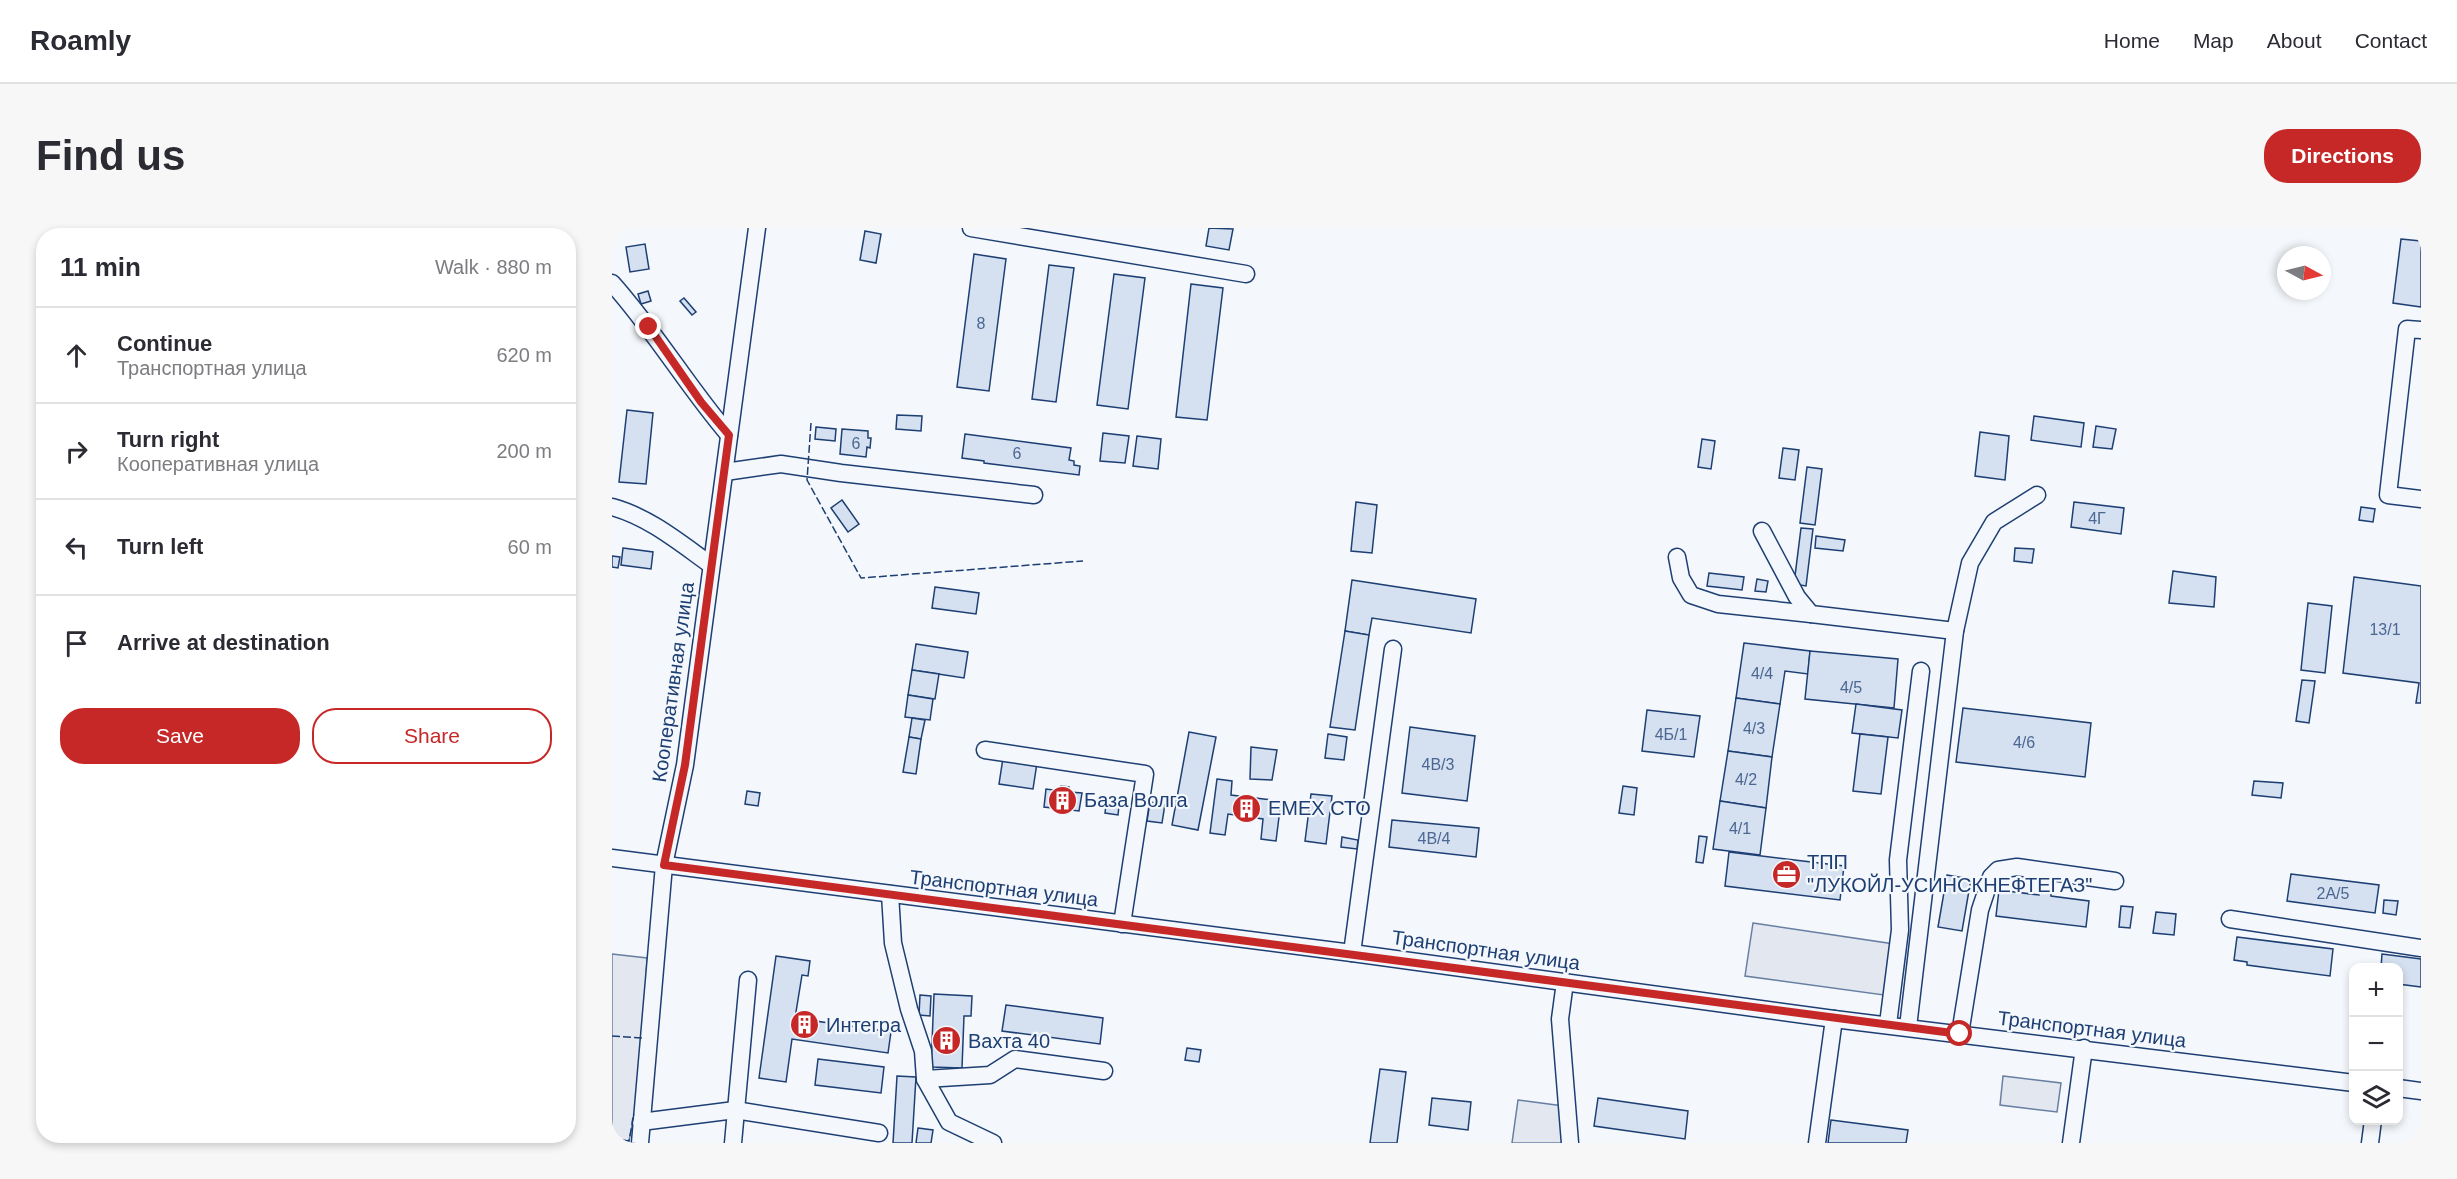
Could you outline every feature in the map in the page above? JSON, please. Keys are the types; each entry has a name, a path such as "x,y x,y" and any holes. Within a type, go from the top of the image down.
{"street":[{"name":"Кооперативная улица","path":"640,1143 664,865 685,765 757,228"},
{"path":"971,228 1246,274"},
{"path":"612,283 649,327 701,402 729,435"},
{"path":"2421,330 2407,329 2388,495 2421,499"},
{"path":"725,472 781,464 1034,495"},
{"path":"1908,1027 1955,631 1970,563 1994,522 2037,495"},
{"path":"612,507 637,517 711,564"},
{"path":"1762,531 1797,597 1811,614"},
{"path":"1677,556 1681,578 1691,595 1718,604 1955,631"},
{"path":"1352,953 1394,649"},
{"path":"1888,1024 1900,930 1898,860 1921,671"},
{"path":"985,750 1144,774 1122,924"},
{"name":"Транспортная улица","path":"612,858 1352,953 1834,1019 2349,1082"},
{"path":"1960,1034 1980,910 1990,877 2006,867 2017,867 2115,881"},
{"path":"890,894 893,943 909,1009 923,1051 925,1079 949,1122 993,1143"},
{"path":"2230,919 2421,948"},
{"path":"733,1143 748,980"},
{"path":"1565,982 1560,1019 1570,1143"},
{"path":"1817,1143 1834,1019"},
{"path":"2072,1143 2084,1048"},
{"path":"925,1079 990,1075 1014,1059 1104,1071"},
{"path":"2403,1089 2421,1091"},
{"path":"641,1122 735,1110 879,1133"},
{"path":"2370,1143 2372,1125"}],"shaded area":[{"path":"1753,923 1894,944 1891,996 1745,976"},
{"path":"612,954 647,958 643,1038 636,1106 629,1141 612,1139"},
{"path":"2003,1076 2061,1083 2057,1112 2000,1105"},
{"path":"1518,1100 1571,1107 1567,1143 1512,1143"}],"building":[{"path":"1209,228 1233,229 1229,250 1206,246"},
{"path":"865,231 881,234 876,263 860,260"},
{"path":"2401,239 2421,241 2421,307 2393,303"},
{"path":"645,244 649,269 630,272 626,247"},
{"path":"974,254 1006,259 989,391 957,387"},
{"path":"1049,265 1074,268 1056,402 1032,399"},
{"path":"1114,274 1145,278 1128,409 1097,405"},
{"path":"1191,284 1223,288 1207,420 1176,417"},
{"path":"648,291 651,301 641,304 638,294"},
{"path":"684,298 696,312 692,315 680,301"},
{"path":"627,410 653,413 646,484 619,482"},
{"path":"897,415 922,416 921,431 896,429"},
{"path":"2034,416 2084,423 2081,447 2031,440"},
{"path":"2096,426 2116,429 2112,449 2093,447"},
{"path":"816,427 836,429 835,441 815,439"},
{"path":"842,429 868,431 868,438 871,438 866,457 840,454"},
{"path":"1980,432 2009,436 2005,480 1975,476"},
{"path":"1103,433 1129,436 1125,463 1100,461"},
{"path":"965,434 1071,448 1069,460 1074,461 1074,465 1080,466 1079,475 962,458"},
{"path":"1137,436 1161,439 1158,469 1133,466"},
{"path":"1702,439 1715,441 1711,469 1698,467"},
{"path":"1783,448 1799,450 1795,480 1779,478"},
{"path":"1807,467 1822,469 1815,525 1800,523"},
{"path":"842,500 859,524 848,532 831,508"},
{"path":"1356,502 1377,505 1372,553 1351,551"},
{"path":"2074,502 2124,508 2121,534 2071,527"},
{"path":"2361,507 2375,509 2373,522 2359,520"},
{"path":"1801,528 1813,529 1806,586 1794,584"},
{"path":"1816,536 1845,540 1843,551 1815,548"},
{"path":"623,548 653,552 651,569 621,565"},
{"path":"2015,548 2034,549 2032,563 2014,561"},
{"path":"612,556 620,557 618,568 612,567"},
{"path":"2173,571 2216,577 2214,607 2169,603"},
{"path":"1709,573 1744,577 1742,590 1707,586"},
{"path":"2354,577 2421,586 2421,703 2416,703 2419,683 2343,673"},
{"path":"1757,579 1768,581 1766,592 1755,591"},
{"path":"1352,580 1476,599 1471,633 1372,618 1369,635 1345,631"},
{"path":"935,587 979,593 976,614 932,608"},
{"path":"2308,603 2332,606 2325,673 2301,670"},
{"path":"1345,631 1369,635 1355,730 1330,727"},
{"path":"1744,643 1810,651 1808,674 1785,671 1780,704 1736,698"},
{"path":"916,644 968,652 964,678 912,670"},
{"path":"1810,651 1898,659 1894,708 1805,699"},
{"path":"912,670 939,674 935,699 908,695"},
{"path":"2302,680 2315,681 2309,723 2296,721"},
{"path":"908,695 933,699 930,720 905,717"},
{"path":"1736,698 1780,704 1772,757 1728,751"},
{"path":"1856,704 1902,710 1898,738 1852,733"},
{"path":"1963,708 2091,723 2085,777 1956,762"},
{"path":"1647,710 1700,716 1694,757 1642,751"},
{"path":"912,718 925,720 921,739 909,737"},
{"path":"1410,727 1475,736 1467,801 1402,793"},
{"path":"1189,732 1216,737 1198,830 1172,825"},
{"path":"1328,734 1347,737 1344,760 1325,758"},
{"path":"1860,734 1888,737 1881,794 1853,791"},
{"path":"909,737 921,739 916,774 903,772"},
{"path":"1251,747 1277,750 1272,780 1250,779"},
{"path":"1728,751 1772,757 1766,808 1720,801"},
{"path":"1003,758 1037,763 1033,789 999,784"},
{"name":"EMEX СТО","path":"1217,779 1232,781 1231,795 1281,801 1276,841 1261,839 1263,819 1228,814 1225,835 1210,833"},
{"path":"2254,781 2283,783 2281,798 2252,795"},
{"name":"База Волга","path":"1061,786 1069,787 1069,792 1082,793 1079,811 1044,807 1046,789 1061,791"},
{"path":"1623,786 1637,788 1634,815 1619,813"},
{"path":"747,791 760,793 758,806 745,804"},
{"path":"1311,794 1332,796 1326,844 1305,841"},
{"path":"1720,801 1766,808 1760,855 1713,849"},
{"path":"1150,802 1165,804 1162,823 1147,821"},
{"path":"1106,805 1119,806 1118,815 1105,813"},
{"path":"1392,820 1479,828 1476,857 1389,847"},
{"path":"1699,836 1707,837 1703,863 1696,862"},
{"path":"1342,837 1358,840 1357,849 1341,847"},
{"path":"1729,852 1844,866 1840,900 1725,886"},
{"path":"2291,874 2379,885 2375,913 2287,901"},
{"path":"1947,875 1971,879 1962,931 1938,927"},
{"path":"1999,890 2039,895 2039,892 2051,893 2051,896 2089,901 2086,927 1996,916"},
{"path":"2384,900 2398,901 2396,915 2383,913"},
{"path":"2121,906 2133,907 2130,928 2119,927"},
{"path":"2156,912 2176,914 2174,935 2153,933"},
{"path":"2237,937 2333,949 2330,976 2247,965 2247,962 2234,960"},
{"path":"2382,954 2421,959 2421,987 2403,985 2403,963 2381,963"},
{"name":"Интегра","path":"776,956 810,961 808,976 802,975 795,1018 891,1032 888,1053 792,1039 786,1082 759,1078"},
{"name":"Вахта 40","path":"934,994 972,996 971,1016 964,1016 962,1068 931,1067"},
{"path":"920,995 931,996 930,1016 919,1015"},
{"path":"1006,1005 1103,1018 1100,1044 1002,1031"},
{"path":"1187,1048 1201,1050 1199,1062 1185,1060"},
{"path":"818,1059 884,1067 881,1093 815,1085"},
{"path":"1380,1069 1406,1072 1397,1143 1370,1143"},
{"path":"897,1076 916,1077 912,1143 893,1143"},
{"path":"1432,1098 1471,1102 1468,1130 1429,1125"},
{"path":"1598,1098 1688,1111 1685,1139 1594,1126"},
{"path":"1831,1120 1908,1130 1906,1143 1828,1143"},
{"path":"918,1128 933,1130 931,1143 916,1143"}],"fence":[{"path":"811,423 807,480 861,578 1083,561"},
{"path":"612,1036 643,1038 643,1040"},
{"path":"612,1139 629,1141 634,1114"}],"place":[{"name":"База Волга","path":"1063,800"},
{"name":"EMEX СТО","path":"1247,808"},
{"name":"ТПП \"ЛУКОЙЛ-УСИНСКНЕФТЕГАЗ\"","path":"1786,874"},
{"name":"Интегра","path":"805,1025"},
{"name":"Вахта 40","path":"947,1041"}],"route":[{"path":"649,327 701,402 729,435 685,765 669,832 664,865 1960,1034"}]}
